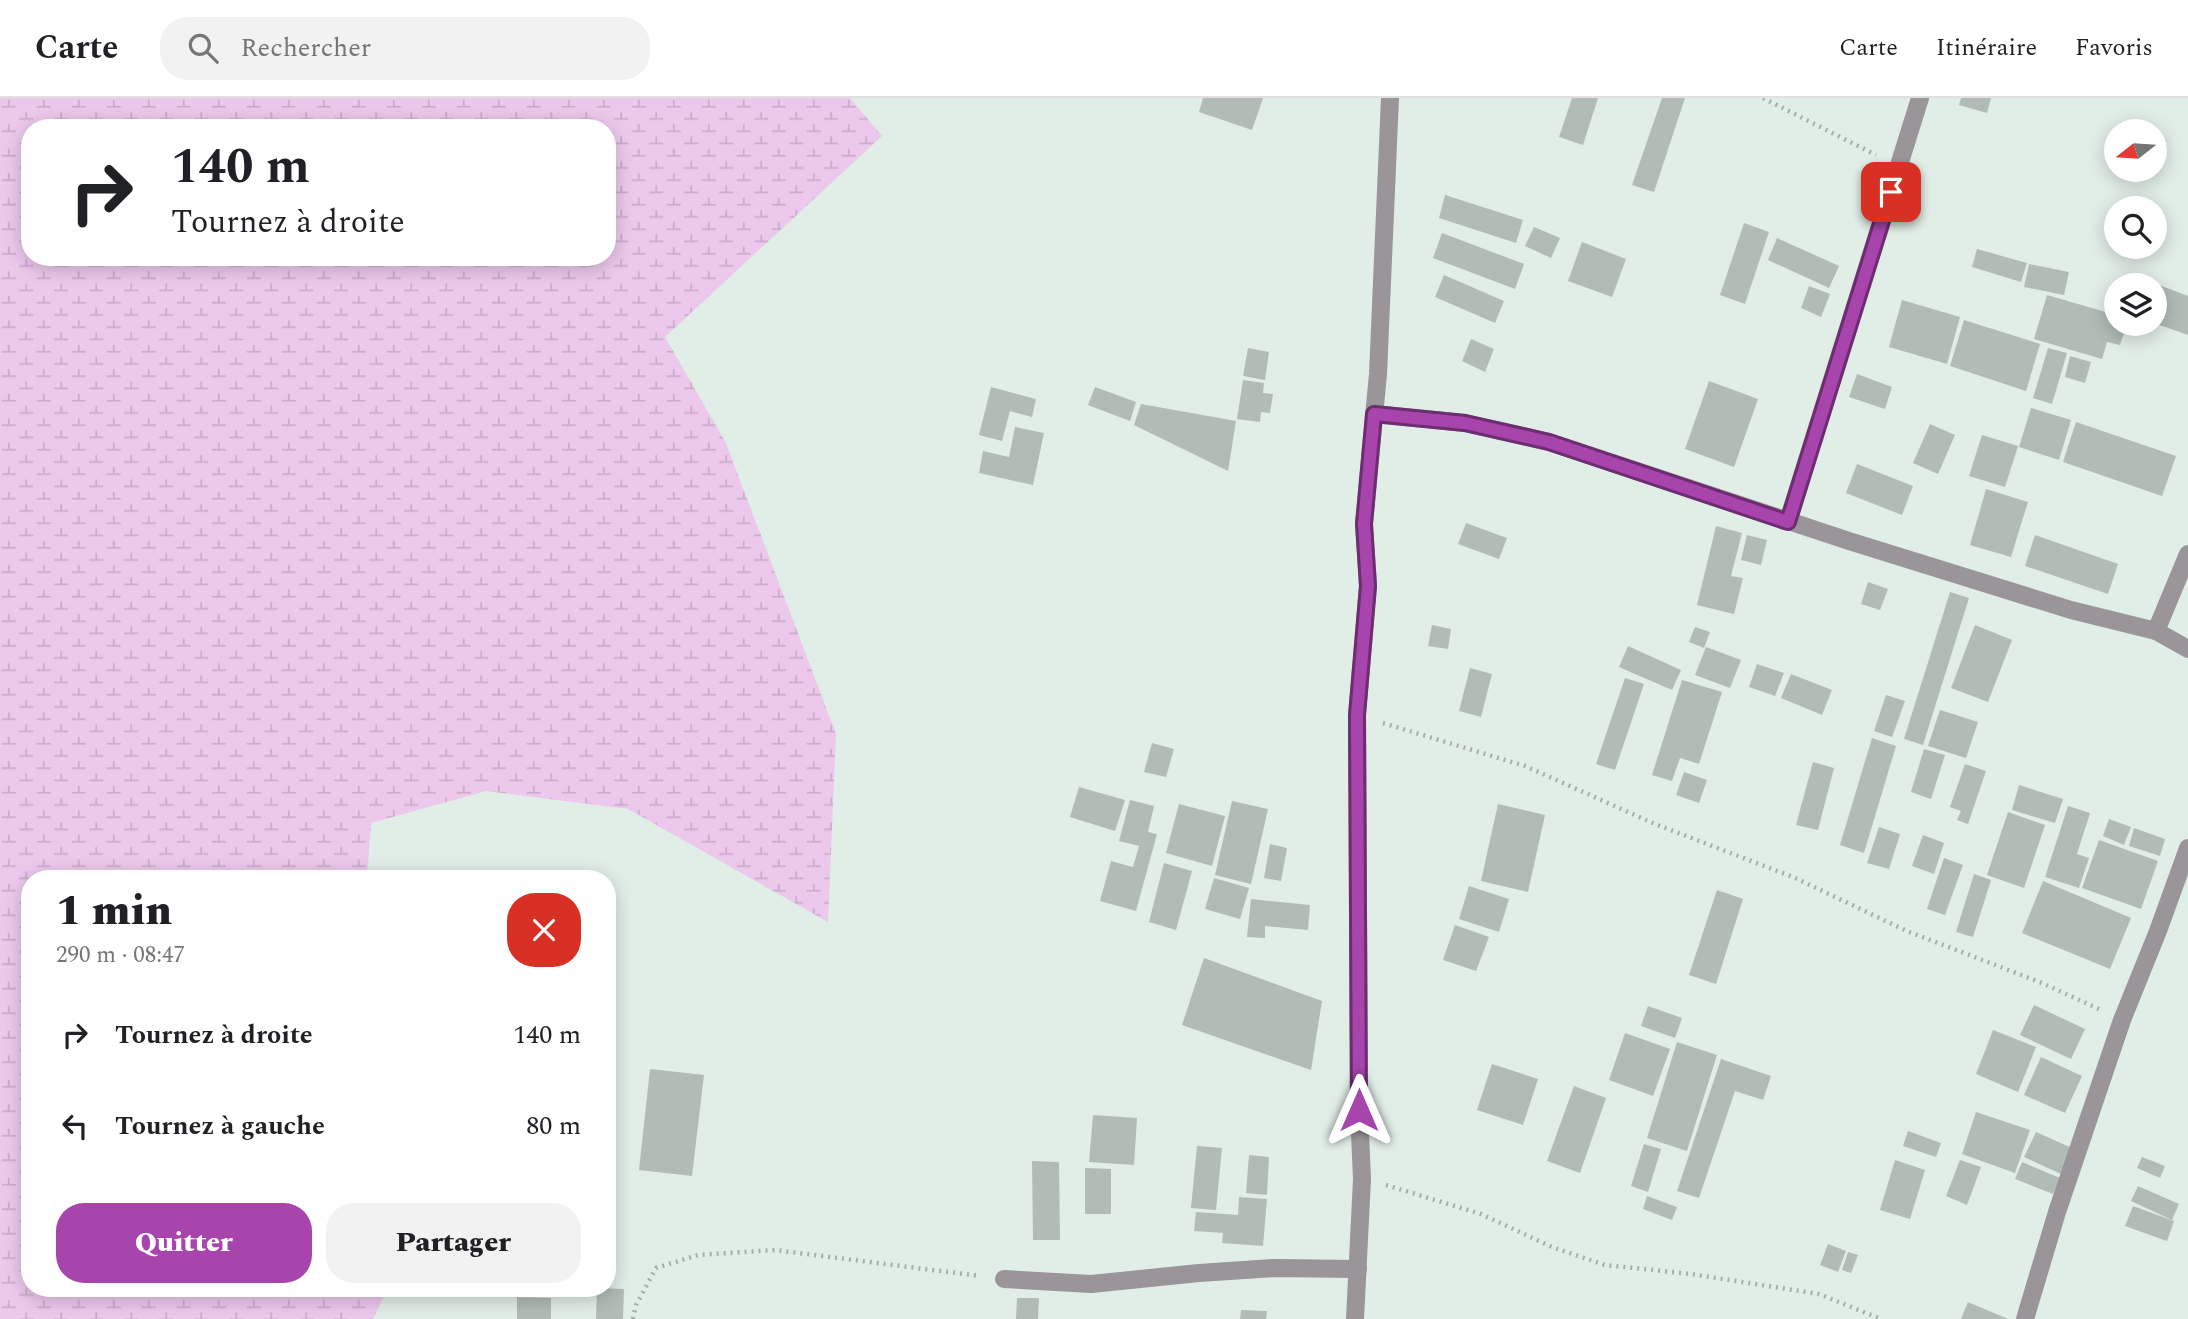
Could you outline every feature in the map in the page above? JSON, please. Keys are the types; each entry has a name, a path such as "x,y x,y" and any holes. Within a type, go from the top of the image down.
{"street":[{"path":"1356,1319 1362,1179 1359,1110 1357,715 1368,586 1364,524 1374,414 1390,98"},
{"path":"1788,522 1920,98"},
{"path":"1374,414 1465,423 1549,442 1788,522 2071,610 2156,631 2188,649"},
{"path":"2156,631 2188,554"},
{"path":"2025,1319 2057,1212 2122,1020 2188,848"},
{"path":"1004,1279 1091,1284 1262,1269 1358,1269"}],"path":[{"path":"1763,98 1899,167"},
{"path":"1357,715 1525,766 1655,824 1793,877 1907,931 2042,983 2122,1020"},
{"path":"1362,1179 1481,1214 1552,1247 1605,1265 1691,1274 1819,1294 1881,1319"},
{"path":"633,1319 636,1305 656,1268 698,1255 775,1250 1004,1279"}],"green space":[{"path":"0,98 850,98 882,136 665,337 726,443 836,734 828,922 628,809 486,791 371,823 368,870 21,870 21,1297 384,1297 373,1319 0,1319"}],"building":[{"path":"1203,98 1263,98 1252,130 1199,112"},
{"path":"1572,98 1598,98 1583,145 1559,137"},
{"path":"1662,98 1685,98 1654,192 1632,185"},
{"path":"1961,98 1991,98 1987,113 1959,105"},
{"path":"1445,195 1523,220 1516,243 1439,218"},
{"path":"1744,223 1769,232 1745,304 1720,295"},
{"path":"1534,227 1560,238 1551,258 1525,246"},
{"path":"1442,233 1524,264 1515,289 1433,258"},
{"path":"1777,238 1839,266 1829,288 1768,260"},
{"path":"1582,242 1626,259 1612,297 1568,281"},
{"path":"1977,249 2027,263 2021,282 1972,267"},
{"path":"2029,264 2069,272 2064,295 2024,287"},
{"path":"1444,275 1504,301 1495,323 1435,297"},
{"path":"1809,286 1830,294 1821,317 1801,308"},
{"path":"2167,288 2188,296 2188,335 2167,328"},
{"path":"2047,295 2104,312 2104,336 2123,336 2120,345 2107,342 2102,359 2034,339"},
{"path":"1902,300 1960,317 1947,364 1889,347"},
{"path":"1964,320 2040,344 2026,391 1950,366"},
{"path":"1471,339 1494,349 1485,372 1462,361"},
{"path":"1248,348 1269,352 1265,380 1243,376"},
{"path":"2048,348 2067,353 2052,404 2033,398"},
{"path":"2070,356 2091,362 2085,383 2065,377"},
{"path":"1857,374 1892,387 1885,409 1849,397"},
{"path":"1243,380 1264,383 1263,393 1273,394 1270,413 1261,412 1260,422 1237,419"},
{"path":"1709,381 1758,399 1734,467 1685,449"},
{"path":"991,387 1036,399 1032,417 1010,411 1002,441 979,435"},
{"path":"1095,387 1136,402 1130,421 1088,405"},
{"path":"1141,404 1236,421 1228,471 1134,425"},
{"path":"2031,408 2071,420 2059,460 2019,447"},
{"path":"2076,422 2176,456 2162,496 2063,462"},
{"path":"1930,424 1955,435 1938,474 1913,463"},
{"path":"1015,427 1044,433 1033,485 979,473 983,451 1009,457"},
{"path":"1982,435 2018,446 2005,487 1969,476"},
{"path":"1857,464 1913,486 1902,515 1846,493"},
{"path":"1986,489 2028,502 2011,557 1970,545"},
{"path":"1466,523 1507,538 1499,559 1458,544"},
{"path":"1716,526 1742,533 1731,576 1743,578 1734,614 1697,605"},
{"path":"1747,535 1767,540 1761,565 1741,560"},
{"path":"2035,535 2118,564 2108,594 2025,566"},
{"path":"1868,582 1888,589 1880,610 1861,604"},
{"path":"1950,592 1969,598 1923,745 1904,739"},
{"path":"1432,625 1451,629 1448,649 1428,646"},
{"path":"1975,625 2012,640 1988,702 1951,688"},
{"path":"1695,627 1710,632 1704,648 1689,642"},
{"path":"1628,646 1681,670 1672,690 1619,667"},
{"path":"1706,647 1741,660 1730,688 1695,675"},
{"path":"1757,664 1784,673 1775,696 1749,687"},
{"path":"1470,668 1492,674 1481,717 1459,711"},
{"path":"1791,674 1832,690 1822,715 1781,698"},
{"path":"1625,678 1644,684 1615,770 1596,764"},
{"path":"1682,680 1722,692 1699,764 1680,758 1672,781 1652,775"},
{"path":"1886,695 1905,701 1892,737 1874,731"},
{"path":"1940,710 1978,722 1966,758 1928,746"},
{"path":"1872,738 1896,746 1864,853 1840,845"},
{"path":"1152,743 1174,749 1166,777 1144,772"},
{"path":"1924,749 1945,755 1931,799 1911,792"},
{"path":"1813,762 1834,768 1818,830 1796,825"},
{"path":"1965,764 1986,771 1968,824 1957,820 1961,811 1950,807"},
{"path":"1684,772 1707,780 1699,803 1676,795"},
{"path":"2019,785 2063,799 2055,823 2012,810"},
{"path":"1079,787 1125,800 1115,831 1070,817"},
{"path":"1130,800 1154,806 1148,832 1157,834 1136,911 1100,901 1111,861 1133,867 1139,846 1119,841"},
{"path":"1232,801 1268,809 1251,884 1215,875"},
{"path":"1179,804 1225,816 1212,866 1166,853"},
{"path":"1498,804 1545,815 1528,892 1481,881"},
{"path":"2068,806 2090,813 2077,854 2089,858 2079,888 2045,877"},
{"path":"2008,812 2045,825 2024,888 1987,875"},
{"path":"2109,819 2131,827 2124,845 2103,836"},
{"path":"1879,827 1900,834 1889,869 1867,863"},
{"path":"2134,828 2165,839 2160,856 2129,846"},
{"path":"1923,835 1944,843 1934,874 1912,866"},
{"path":"2099,840 2158,861 2141,909 2082,888"},
{"path":"1270,844 1287,848 1281,881 1264,878"},
{"path":"1944,858 1963,865 1945,915 1927,909"},
{"path":"1164,863 1192,871 1176,930 1149,922"},
{"path":"1974,874 1991,880 1973,937 1956,932"},
{"path":"1214,878 1249,888 1240,919 1205,909"},
{"path":"2043,881 2131,918 2110,969 2022,933"},
{"path":"1469,886 1509,899 1499,932 1459,919"},
{"path":"1717,890 1743,899 1716,984 1689,975"},
{"path":"1251,899 1310,905 1308,930 1265,926 1265,938 1247,937"},
{"path":"1455,925 1489,937 1476,971 1443,960"},
{"path":"1204,958 1322,1001 1311,1070 1182,1025"},
{"path":"2034,1005 2085,1029 2071,1059 2020,1035"},
{"path":"1648,1006 1682,1018 1675,1038 1641,1026"},
{"path":"1993,1030 2036,1047 2018,1092 1976,1074"},
{"path":"1625,1033 1670,1049 1653,1096 1609,1080"},
{"path":"1677,1042 1717,1055 1687,1151 1647,1138"},
{"path":"2041,1057 2082,1076 2065,1113 2024,1095"},
{"path":"1721,1059 1771,1076 1763,1100 1735,1091 1699,1198 1677,1191"},
{"path":"1492,1064 1538,1079 1523,1125 1477,1110"},
{"path":"650,1069 704,1075 692,1176 639,1170"},
{"path":"1574,1086 1606,1098 1580,1173 1547,1161"},
{"path":"1976,1112 2030,1130 2015,1173 1962,1154"},
{"path":"1093,1115 1137,1118 1134,1165 1089,1162"},
{"path":"1908,1131 1941,1143 1936,1157 1903,1146"},
{"path":"2036,1132 2072,1148 2061,1174 2024,1157"},
{"path":"1644,1144 1661,1149 1648,1192 1631,1186"},
{"path":"1197,1146 1222,1148 1216,1210 1191,1208"},
{"path":"1249,1155 1269,1157 1267,1195 1246,1193"},
{"path":"2142,1157 2165,1166 2160,1178 2137,1168"},
{"path":"1895,1160 1925,1170 1910,1219 1880,1210"},
{"path":"1960,1160 1981,1167 1967,1205 1946,1196"},
{"path":"1032,1161 1059,1162 1060,1240 1033,1240"},
{"path":"2022,1162 2060,1178 2053,1194 2015,1179"},
{"path":"1085,1168 1111,1169 1111,1214 1085,1214"},
{"path":"2138,1186 2179,1204 2172,1220 2131,1201"},
{"path":"1647,1196 1677,1207 1672,1220 1643,1209"},
{"path":"1239,1197 1267,1199 1263,1246 1222,1243 1223,1233 1194,1231 1196,1212 1238,1215"},
{"path":"2133,1206 2174,1221 2167,1241 2125,1226"},
{"path":"1828,1244 1846,1251 1838,1272 1820,1265"},
{"path":"1848,1252 1858,1255 1851,1273 1842,1270"},
{"path":"616,1289 624,1289 623,1319 596,1319 597,1297 616,1297"},
{"path":"517,1297 551,1298 551,1319 517,1319"},
{"path":"1017,1298 1039,1298 1038,1319 1016,1319"},
{"path":"1968,1302 2008,1319 1961,1319"},
{"path":"1241,1310 1267,1311 1266,1319 1240,1319"}],"route":[{"path":"1359,1110 1357,715 1368,586 1364,524 1374,414 1465,423 1549,442 1788,522 1891,192"}]}
